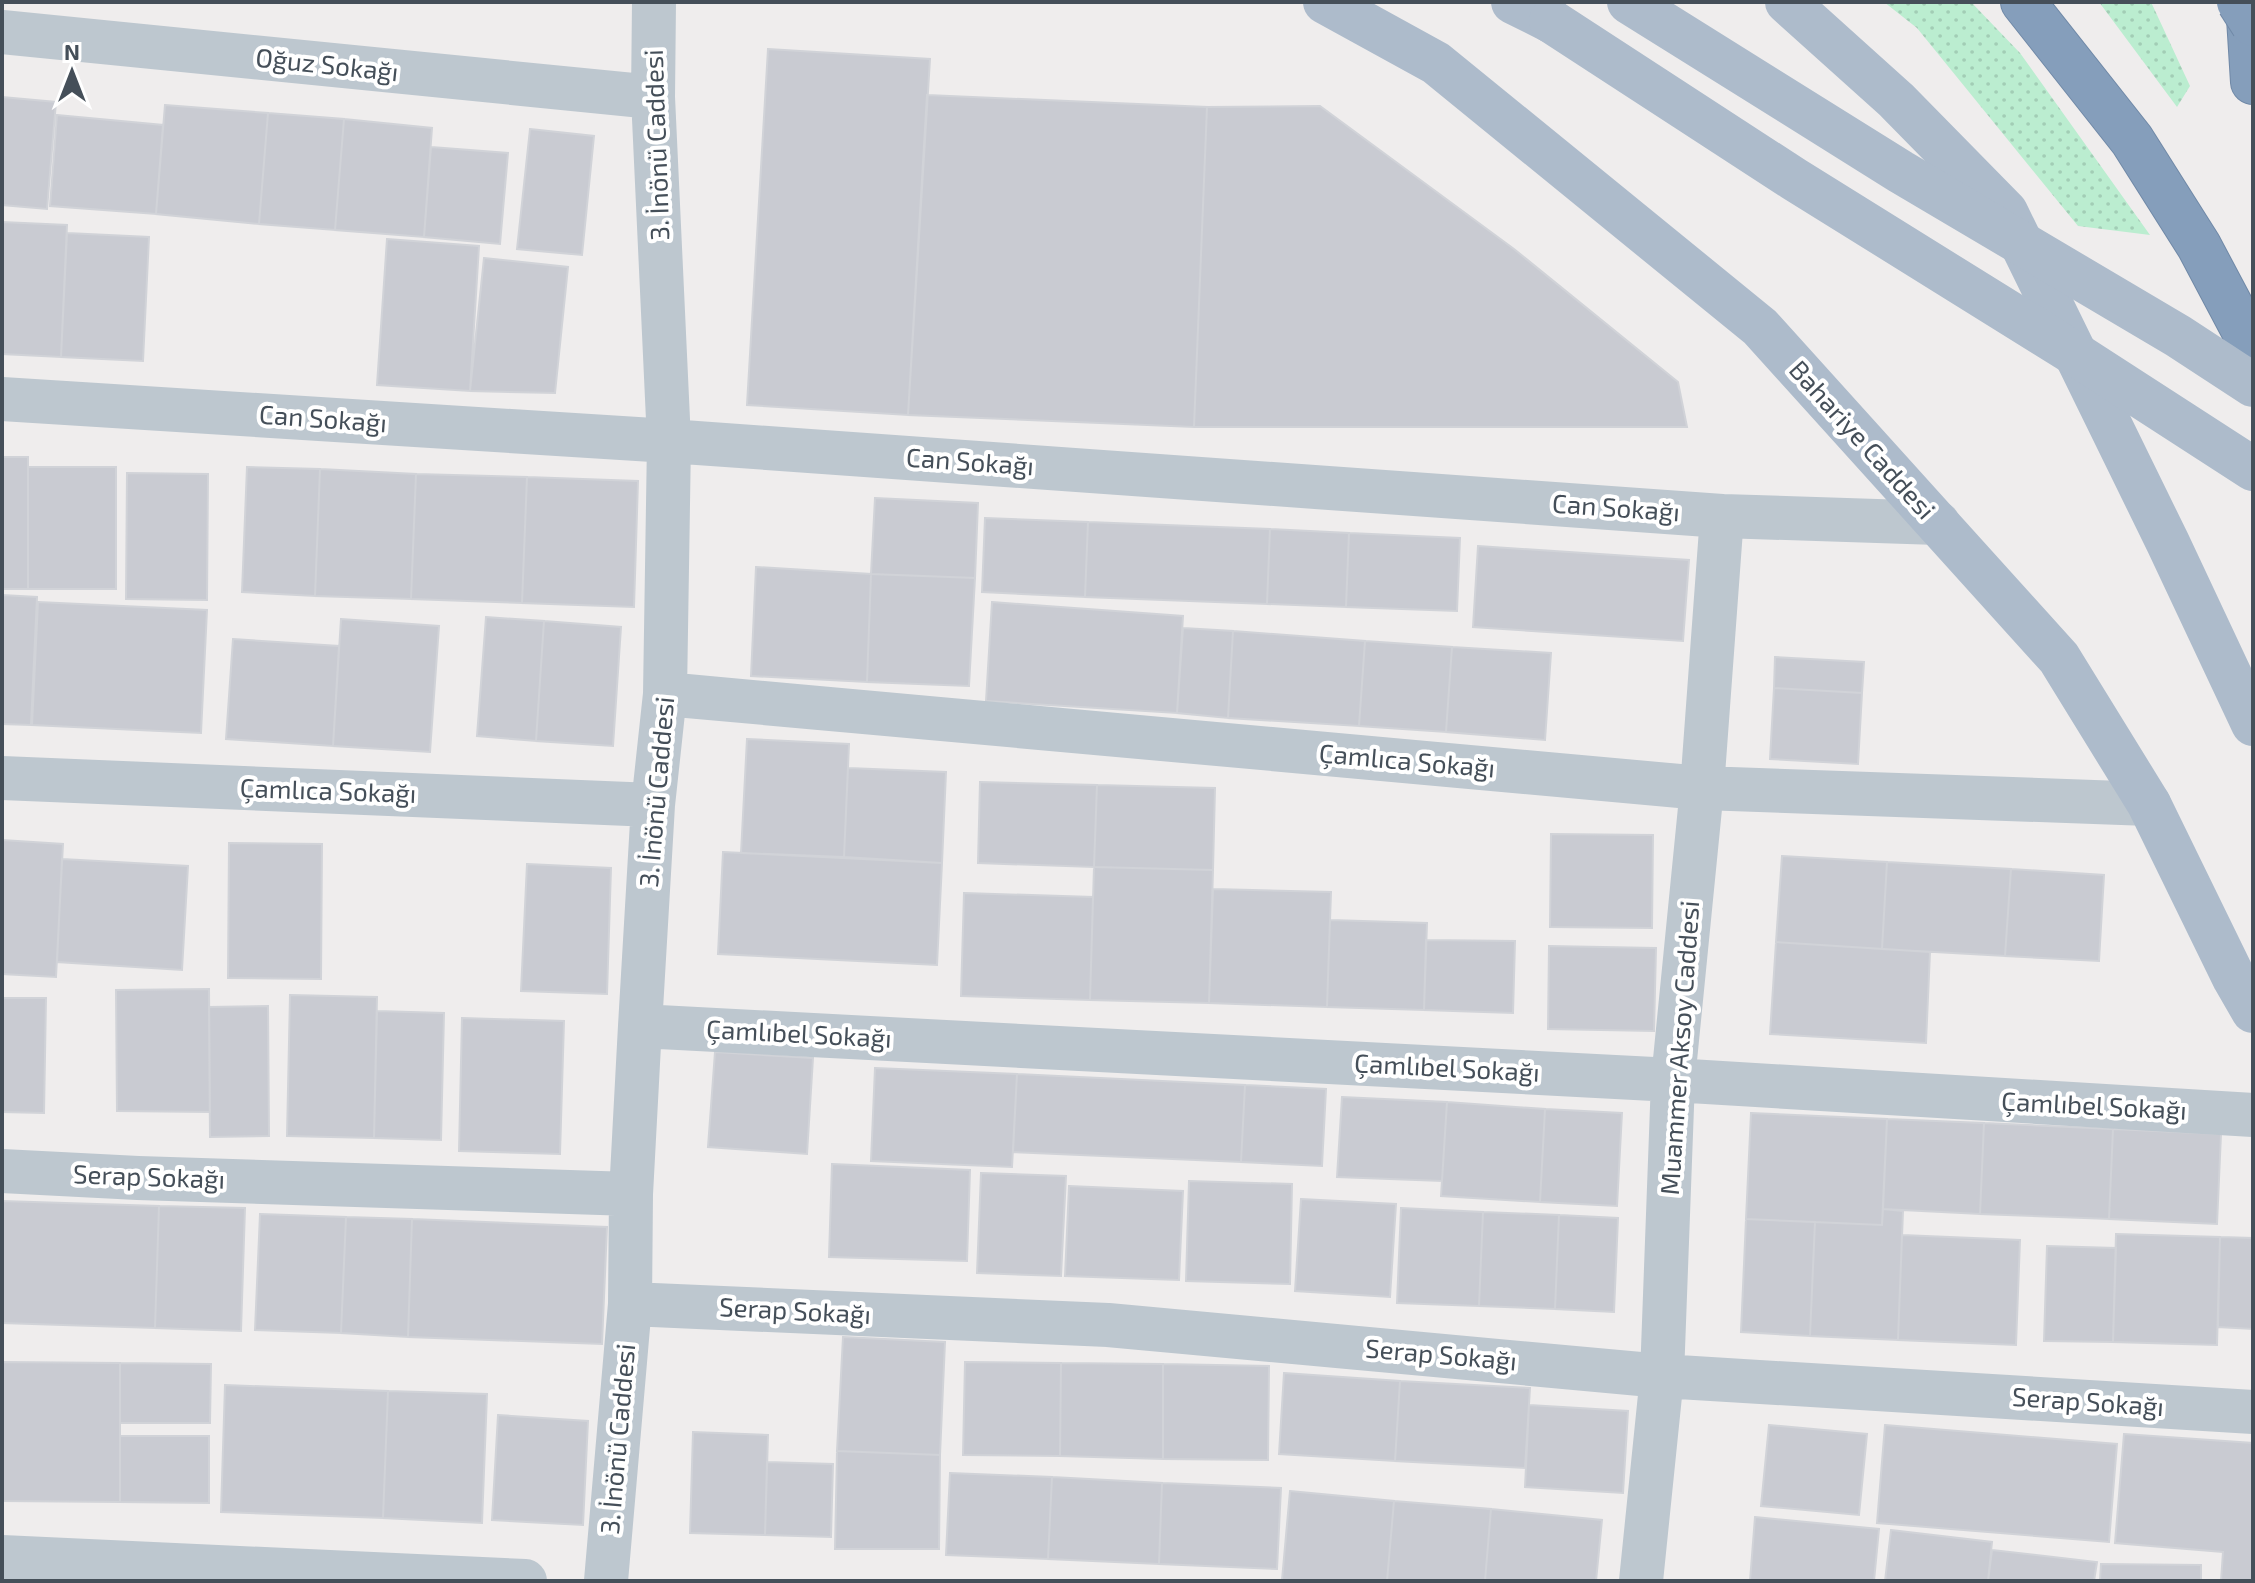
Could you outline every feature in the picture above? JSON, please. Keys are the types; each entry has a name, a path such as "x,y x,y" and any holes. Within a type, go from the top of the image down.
{"highway":[{"path":"2023,2 2132,140 2199,246 2253,348"},
{"path":"2239,2 2253,24"},
{"path":"2248,2 2253,82"}],"main road":[{"name":"Bahariye Caddesi","path":"1325,2 1436,63 1760,327 2059,658 2149,804 2253,1011"},
{"path":"1629,2 1901,172 2178,336 2253,385"},
{"path":"1787,2 1896,100 2006,212 2253,724"},
{"path":"1532,11 2253,469"}],"street":[{"name":"3. İnönü Caddesi","path":"606,1581 630,1304 631,1194 640,1026 653,805 665,694 669,441 653,97 654,2"},
{"name":"Oğuz Sokağı","path":"2,32 653,97"},
{"name":"Can Sokağı","path":"2,399 669,441 1722,516 1938,523"},
{"name":"Muammer Aksoy Caddesi","path":"1641,1581 1662,1376 1673,1080 1702,788 1722,516"},
{"name":"Çamlıca Sokağı","path":"665,694 1702,788 2149,804"},
{"name":"Çamlıca Sokağı","path":"2,778 653,805"},
{"name":"Çamlıbel Sokağı","path":"640,1026 1673,1080 2253,1115"},
{"name":"Serap Sokağı","path":"2,1171 631,1194"},
{"name":"Serap Sokağı","path":"630,1304 1108,1325 1662,1376 2253,1412"},
{"path":"2,1557 525,1581"}],"green space":[{"path":"1884,2 1971,2 2020,53 2150,235 2078,226 1917,28"},
{"path":"2099,2 2151,2 2190,86 2177,107"}],"building":[{"path":"768,49 930,59 908,415 747,405"},
{"path":"927,95 1207,107 1194,427 908,415"},
{"path":"2,97 56,102 47,209 2,205"},
{"path":"165,105 268,113 259,224 156,214"},
{"path":"1320,106 1514,249 1678,382 1687,427 1194,427 1207,107"},
{"path":"268,113 344,119 335,230 259,224"},
{"path":"57,115 163,125 156,214 50,206"},
{"path":"344,119 432,128 424,237 335,230"},
{"path":"530,129 594,136 582,255 517,249"},
{"path":"431,147 508,153 500,244 424,237"},
{"path":"2,222 67,225 61,357 2,354"},
{"path":"67,233 149,237 143,361 61,357"},
{"path":"387,239 479,246 470,391 377,385"},
{"path":"484,258 568,267 555,393 470,391"},
{"path":"2,457 28,457 28,589 2,589"},
{"path":"28,467 116,467 116,589 28,589"},
{"path":"247,467 320,469 315,596 242,592"},
{"path":"320,469 416,474 411,599 315,596"},
{"path":"127,473 208,474 207,600 126,599"},
{"path":"416,474 527,477 522,603 411,599"},
{"path":"527,477 638,481 634,607 522,603"},
{"path":"875,498 978,503 975,578 871,574"},
{"path":"985,518 1088,522 1085,597 982,592"},
{"path":"1088,522 1270,529 1267,604 1085,597"},
{"path":"1270,529 1349,533 1346,607 1267,604"},
{"path":"1349,533 1460,538 1457,611 1346,607"},
{"path":"1478,546 1689,560 1683,641 1473,627"},
{"path":"756,567 871,574 867,682 751,676"},
{"path":"871,574 975,578 969,686 867,682"},
{"path":"2,595 37,597 31,725 2,724"},
{"path":"38,602 207,610 201,733 32,725"},
{"path":"992,602 1183,616 1177,713 986,701"},
{"path":"486,617 544,621 536,741 477,736"},
{"path":"341,619 439,626 430,752 333,746"},
{"path":"544,621 621,627 613,746 536,741"},
{"path":"1183,628 1233,631 1228,718 1177,713"},
{"path":"1233,631 1365,641 1359,726 1228,718"},
{"path":"233,639 339,646 333,746 226,739"},
{"path":"1365,641 1452,647 1446,732 1359,726"},
{"path":"1452,647 1551,653 1545,740 1446,732"},
{"path":"1775,657 1864,662 1862,693 1774,688"},
{"path":"1774,688 1862,693 1858,764 1770,759"},
{"path":"747,739 849,744 844,857 741,853"},
{"path":"848,768 946,772 942,863 844,857"},
{"path":"980,782 1097,785 1094,867 978,863"},
{"path":"1097,785 1215,788 1213,870 1094,867"},
{"path":"1551,834 1653,835 1652,928 1550,927"},
{"path":"2,840 63,844 56,977 2,974"},
{"path":"229,843 322,844 321,979 228,978"},
{"path":"723,852 942,863 937,965 718,954"},
{"path":"1782,856 1887,862 1882,949 1776,942"},
{"path":"62,859 188,866 182,970 57,962"},
{"path":"1887,862 2011,869 2005,956 1882,949"},
{"path":"527,864 611,868 607,994 521,991"},
{"path":"1094,867 1213,870 1209,1003 1090,1000"},
{"path":"2011,869 2104,875 2099,961 2005,956"},
{"path":"1213,889 1331,892 1327,1007 1209,1003"},
{"path":"964,893 1093,897 1090,1000 961,996"},
{"path":"1330,920 1427,923 1424,1010 1327,1007"},
{"path":"1426,940 1515,941 1513,1013 1424,1010"},
{"path":"1776,942 1930,952 1926,1043 1770,1034"},
{"path":"1549,946 1656,948 1654,1031 1548,1029"},
{"path":"209,989 210,1112 117,1111 116,990"},
{"path":"290,995 377,997 374,1138 287,1136"},
{"path":"2,998 46,998 44,1113 2,1112"},
{"path":"268,1006 269,1136 210,1137 209,1007"},
{"path":"377,1011 444,1013 441,1140 374,1138"},
{"path":"462,1018 564,1021 560,1154 459,1151"},
{"path":"715,1052 813,1058 807,1154 708,1147"},
{"path":"875,1068 1017,1074 1012,1167 871,1161"},
{"path":"1017,1074 1245,1085 1241,1162 1013,1152"},
{"path":"1245,1085 1326,1089 1322,1166 1241,1162"},
{"path":"1342,1097 1447,1102 1442,1181 1337,1177"},
{"path":"1447,1102 1545,1109 1540,1202 1441,1196"},
{"path":"1545,1109 1622,1113 1617,1206 1540,1202"},
{"path":"1751,1113 1887,1119 1882,1225 1746,1219"},
{"path":"1887,1119 1984,1123 1980,1214 1883,1209"},
{"path":"1984,1123 2113,1129 2109,1219 1980,1214"},
{"path":"2113,1129 2221,1134 2217,1224 2109,1219"},
{"path":"832,1164 970,1170 967,1261 829,1257"},
{"path":"981,1173 1066,1176 1061,1276 977,1273"},
{"path":"1189,1181 1292,1184 1290,1284 1186,1281"},
{"path":"1069,1186 1183,1191 1179,1280 1065,1276"},
{"path":"1301,1199 1396,1204 1390,1297 1295,1291"},
{"path":"2,1201 159,1206 155,1328 2,1323"},
{"path":"159,1206 245,1208 241,1331 155,1328"},
{"path":"1401,1208 1483,1212 1479,1306 1397,1303"},
{"path":"1883,1209 1903,1211 1898,1340 1810,1336 1815,1222 1882,1225"},
{"path":"1483,1212 1559,1215 1555,1309 1479,1306"},
{"path":"260,1214 346,1217 341,1333 255,1330"},
{"path":"1559,1215 1618,1218 1614,1312 1555,1309"},
{"path":"346,1217 412,1219 408,1337 341,1333"},
{"path":"412,1219 607,1227 602,1344 408,1337"},
{"path":"1746,1219 1815,1222 1810,1336 1741,1332"},
{"path":"2116,1234 2220,1237 2217,1345 2113,1342"},
{"path":"1902,1235 2020,1240 2016,1345 1898,1340"},
{"path":"2220,1237 2253,1238 2253,1329 2218,1327"},
{"path":"2047,1246 2116,1248 2113,1342 2044,1341"},
{"path":"843,1337 945,1342 940,1455 837,1451"},
{"path":"2,1362 120,1363 120,1502 2,1501"},
{"path":"965,1362 1061,1363 1060,1456 963,1455"},
{"path":"120,1363 211,1364 210,1423 120,1423"},
{"path":"1061,1363 1163,1364 1163,1459 1060,1456"},
{"path":"1163,1364 1269,1366 1268,1460 1163,1459"},
{"path":"1284,1373 1400,1381 1395,1461 1279,1454"},
{"path":"1400,1381 1530,1388 1525,1468 1395,1461"},
{"path":"225,1385 388,1391 383,1518 221,1512"},
{"path":"388,1391 487,1394 482,1523 383,1518"},
{"path":"1529,1405 1628,1411 1623,1493 1525,1487"},
{"path":"498,1415 588,1421 583,1525 492,1520"},
{"path":"1769,1425 1867,1434 1859,1515 1761,1506"},
{"path":"1885,1425 2117,1444 2109,1542 1877,1523"},
{"path":"693,1432 768,1435 765,1535 690,1533"},
{"path":"2124,1434 2253,1443 2253,1581 2221,1581 2223,1552 2115,1543"},
{"path":"120,1436 209,1436 209,1503 120,1502"},
{"path":"837,1451 940,1455 939,1549 835,1549"},
{"path":"767,1462 833,1464 831,1537 765,1535"},
{"path":"950,1473 1052,1477 1048,1559 946,1555"},
{"path":"1052,1477 1162,1483 1159,1564 1048,1559"},
{"path":"1162,1483 1281,1488 1277,1569 1159,1564"},
{"path":"1290,1491 1394,1501 1387,1581 1282,1580"},
{"path":"1394,1501 1491,1509 1485,1581 1387,1581"},
{"path":"1491,1509 1602,1520 1596,1581 1485,1581"},
{"path":"1755,1517 1879,1529 1874,1581 1750,1581"},
{"path":"1891,1530 1992,1542 1988,1581 1885,1581"},
{"path":"1992,1550 2097,1562 2094,1581 1988,1581"},
{"path":"2101,1564 2201,1565 2201,1581 2100,1581"}]}
